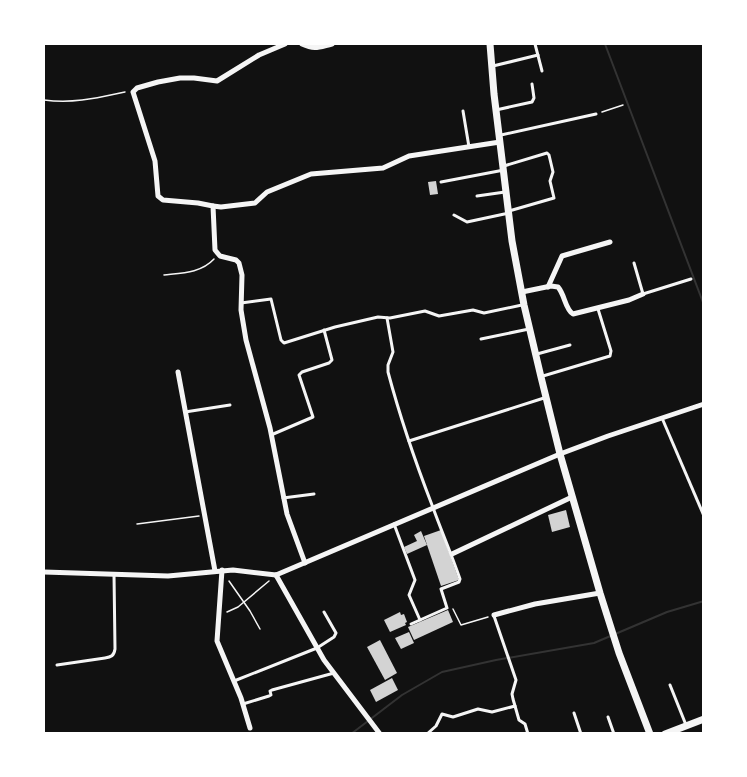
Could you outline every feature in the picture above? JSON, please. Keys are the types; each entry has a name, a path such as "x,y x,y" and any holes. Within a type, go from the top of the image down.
{"street":[{"path":"285,44 259,55 217,81 180,78 158,82 134,91 155,161 159,198 221,207 252,204 267,192 311,174 383,168 407,156 469,147 500,139"},
{"path":"302,44 315,48 332,44"},
{"path":"490,44 512,241 524,304 560,454 600,593 650,734"},
{"path":"213,206 214,250 218,255 234,259 239,263 246,339 271,435 288,518 304,563"},
{"path":"548,287 562,256 610,242"},
{"path":"522,292 555,286 560,289 571,314 629,300 643,294"},
{"path":"178,372 214,571"},
{"path":"44,572 176,575 233,570 276,575 560,454 704,404"},
{"path":"452,554 572,497"},
{"path":"222,570 217,644 234,681 250,728"},
{"path":"276,575 317,648 380,734"},
{"path":"494,615 535,604 600,593"},
{"path":"665,734 704,719"}],"lane":[{"path":"535,44 542,71"},
{"path":"492,67 538,55"},
{"path":"496,110 533,101 532,84"},
{"path":"463,111 469,147"},
{"path":"500,139 596,114"},
{"path":"441,182 503,168 546,153 549,155 553,172 550,180 555,196 553,199 467,222 454,215"},
{"path":"477,196 506,191"},
{"path":"634,263 643,294 691,279"},
{"path":"241,303 272,300 282,342 378,317 387,318 425,312 439,316 473,310 485,313 524,304"},
{"path":"541,377 610,356 598,308"},
{"path":"387,318 393,352 387,370 400,416 460,580 441,589 447,607 411,624"},
{"path":"481,339 530,329"},
{"path":"271,435 313,417 299,376 301,373 332,360 324,330"},
{"path":"536,354 570,345"},
{"path":"409,441 546,398"},
{"path":"185,412 230,405"},
{"path":"662,417 704,516"},
{"path":"283,498 314,494"},
{"path":"394,524 414,579 409,595 420,620"},
{"path":"57,665 108,658 114,655 114,574"},
{"path":"234,681 317,648 336,636 324,612"},
{"path":"494,615 516,680 512,696 519,720 524,723 528,734"},
{"path":"243,704 269,696 272,690 334,673"},
{"path":"670,685 686,725"},
{"path":"427,734 436,726 442,714 452,717 478,709 492,712 515,706"},
{"path":"574,713 581,734"},
{"path":"608,717 614,734"}],"path":[{"path":"44,100 75,102 134,91"},
{"path":"596,114 624,105"},
{"path":"164,275 198,270 210,264 218,255"},
{"path":"137,524 204,516"},
{"path":"222,570 260,629"},
{"path":"218,615 234,609 276,575"},
{"path":"447,607 453,608 459,624 462,625 494,615"}],"building":[{"path":"436,181 438,194 430,195 428,182"},
{"path":"566,510 570,527 552,532 548,515"},
{"path":"441,530 459,580 441,586 424,536"},
{"path":"421,531 427,545 407,554 404,547 417,541 414,535"},
{"path":"448,610 453,622 414,640 408,627"},
{"path":"400,612 401,615 404,614 406,625 390,632 384,620"},
{"path":"409,632 414,643 401,649 395,638"},
{"path":"380,640 397,673 385,680 367,647"},
{"path":"392,678 398,690 376,702 370,690"}],"waterway":[{"path":"605,44 704,305"},
{"path":"351,734 402,695 442,672 594,643 667,612 704,601"}]}
